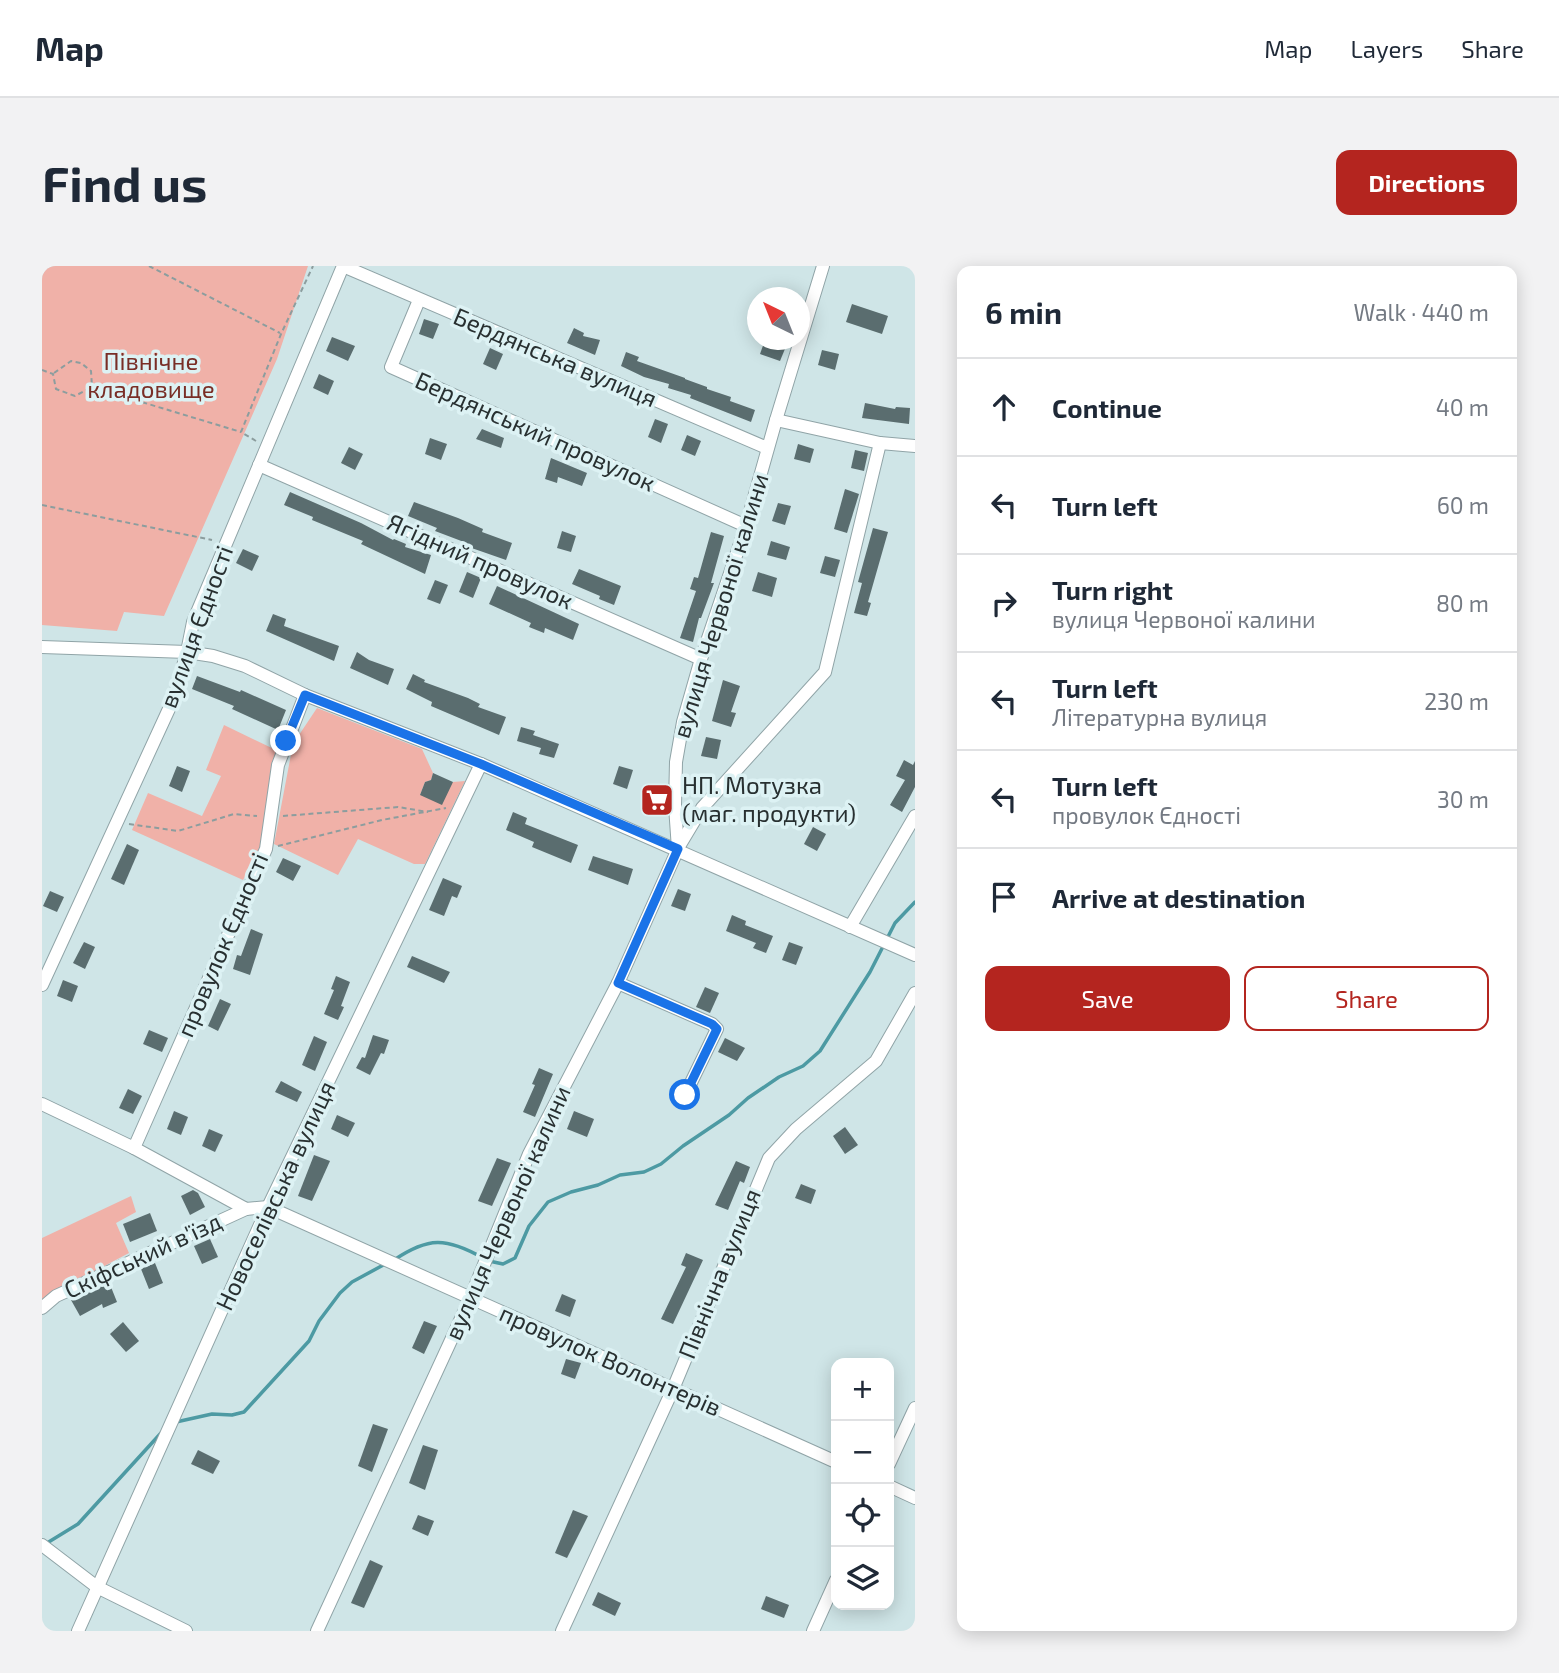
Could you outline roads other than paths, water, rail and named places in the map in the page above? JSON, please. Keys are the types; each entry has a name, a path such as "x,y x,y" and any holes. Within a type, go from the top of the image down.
{"street":[{"name":"Бердянська вулиця","path":"343,266 767,448"},
{"name":"вулиця Єдності","path":"42,985 173,698 193,622 343,266"},
{"name":"вулиця Червоної калини","path":"317,1631 470,1299 529,1154 618,983 678,849 676,762 683,722 701,659 746,526 775,420 823,266"},
{"name":"Бердянський провулок","path":"419,300 391,367 746,526"},
{"path":"775,420 880,443 915,446"},
{"path":"678,849 702,808 825,673 880,443"},
{"name":"Ягідний провулок","path":"259,465 701,659"},
{"path":"42,647 187,652 213,656 245,666 305,695 481,764 915,955"},
{"name":"провулок Єдності","path":"134,1148 266,849 278,765 305,695"},
{"name":"Новоселівська вулиця","path":"78,1631 268,1207 481,764"},
{"path":"850,926 915,817"},
{"path":"618,983 712,1024 717,1029 685,1095"},
{"name":"Північна вулиця","path":"562,1631 673,1389 769,1158 796,1129 876,1060 915,993"},
{"path":"42,1104 134,1148 246,1209"},
{"name":"провулок Волонтерів","path":"246,1209 268,1207 831,1460"},
{"name":"Скіфський в'їзд","path":"42,1308 56,1297 246,1209"},
{"path":"894,1453 915,1408"},
{"path":"894,1488 915,1498"},
{"path":"42,1545 97,1587 186,1631"},
{"path":"813,1631 831,1591"}],"waterway":[{"path":"489,1261 503,1264 515,1258 529,1226 548,1202 620,1175 644,1172 661,1164 748,1098 779,1077 803,1066 820,1051 870,972 895,923 915,902"},
{"path":"394,1260 417,1247 437,1242 458,1246 483,1258"},
{"path":"176,1422 212,1414 232,1415 244,1412 309,1341 319,1321 340,1293 352,1282 387,1263"},
{"path":"47,1543 78,1524 161,1433"}],"place":[{"name":"НП. Мотузка (маг. продукти)","path":"657,800"}],"park label":[{"name":"Північне кладовище","path":"151,376"}]}
